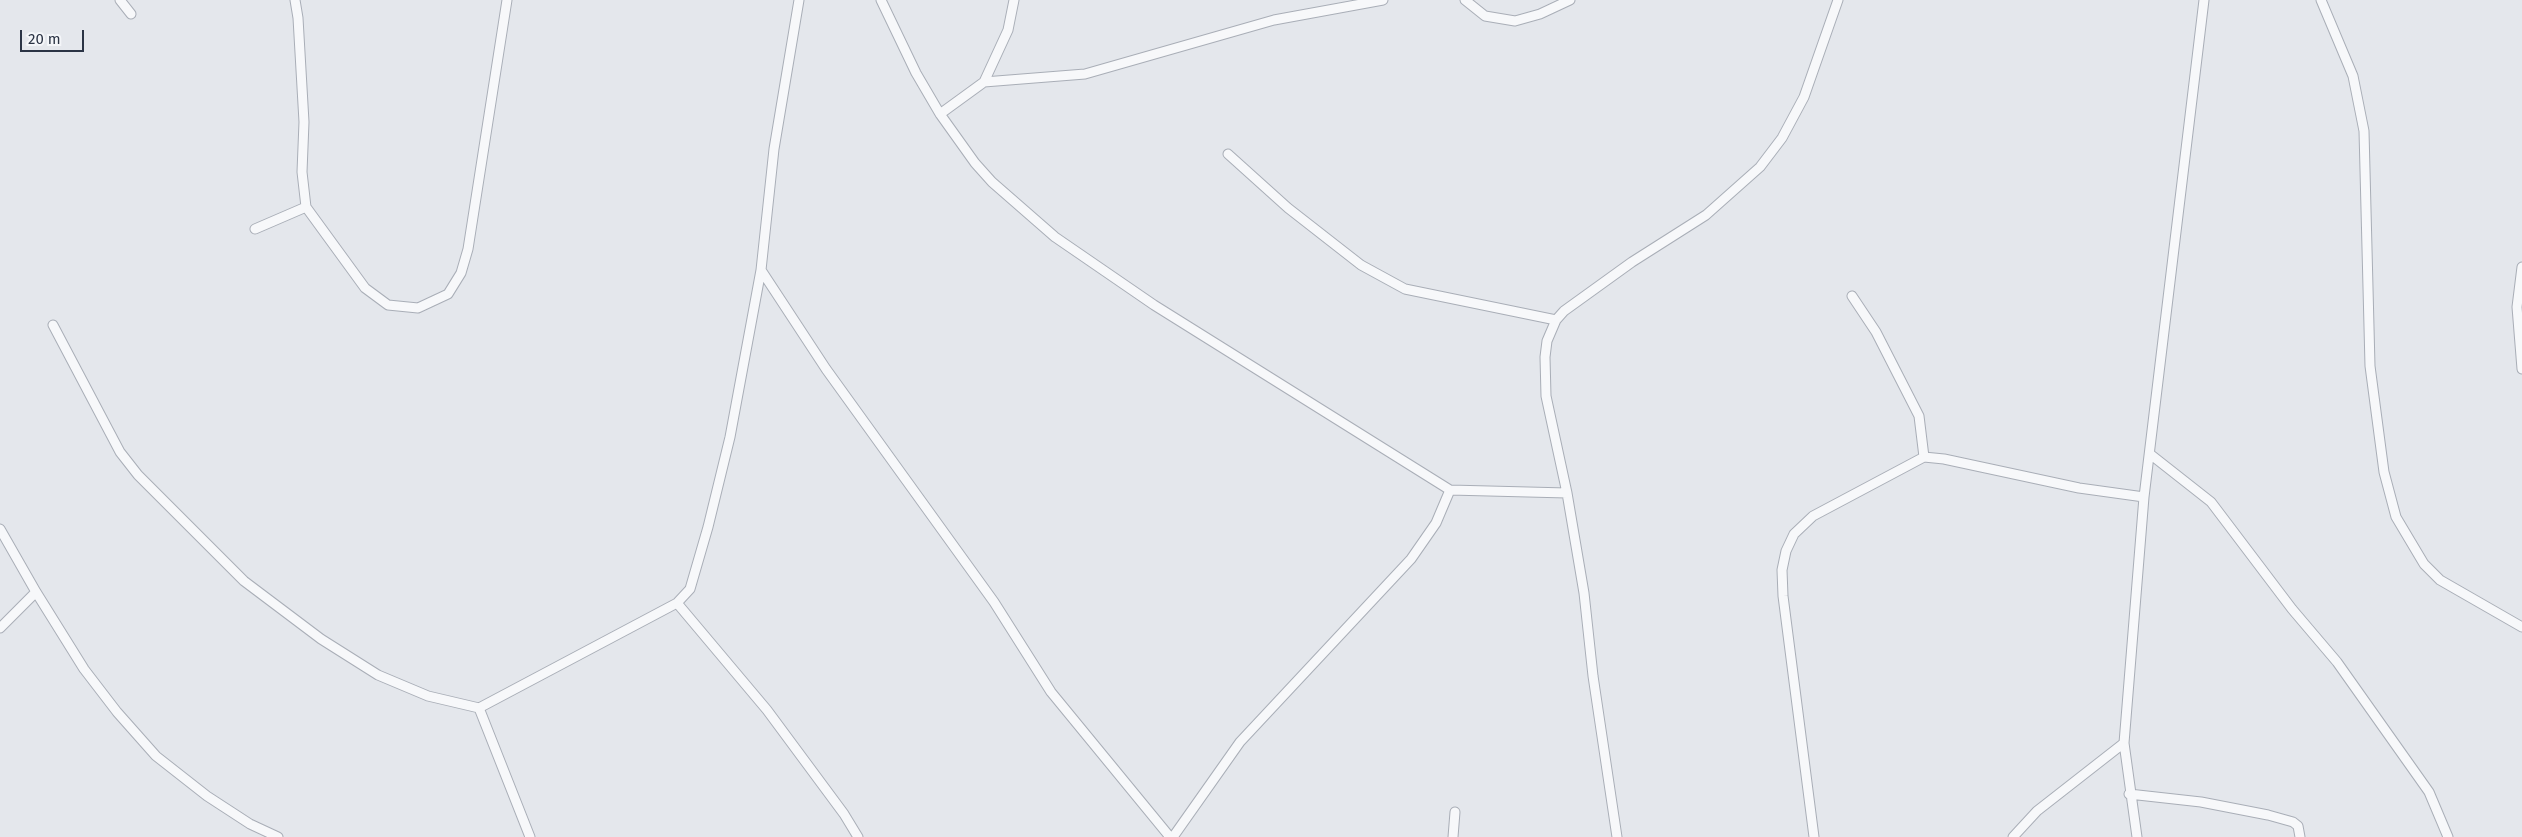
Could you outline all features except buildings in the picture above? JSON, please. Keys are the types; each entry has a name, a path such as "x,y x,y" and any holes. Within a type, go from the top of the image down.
{"lane":[{"path":"120,0 131,14"},
{"path":"295,0 298,18 304,122 302,172 306,207 365,288 388,305 418,308 448,294 461,273 468,249 507,0"},
{"path":"53,325 120,452 138,475 244,582 321,639 378,675 428,696 479,708 677,603 690,589 730,437 761,270 774,149 799,0"},
{"path":"881,0 916,72 940,114 992,182 1055,237 1154,305 1450,490 1567,493"},
{"path":"940,114 984,82 1008,30 1014,0"},
{"path":"984,82 1084,74 1274,20 1383,0"},
{"path":"1465,0 1485,16 1516,21 1540,14 1570,0"},
{"path":"1618,837 1593,676 1584,593 1567,493 1546,396 1545,356 1549,336 1556,320 1564,311 1632,262 1706,215 1760,167 1782,138 1804,97 1838,0"},
{"path":"2137,837 2129,794 2124,743 2144,497 2204,0"},
{"path":"2321,0 2353,76 2364,131 2370,366 2384,472 2396,517 2424,564 2440,580 2522,627"},
{"path":"1228,154 1288,208 1361,265 1405,289 1556,320"},
{"path":"255,229 306,207"},
{"path":"2522,267 2517,307 2522,369"},
{"path":"761,270 826,369 994,602 1051,692 1172,837 1240,742 1411,559 1436,523 1450,490"},
{"path":"1852,296 1876,332 1903,381 1919,416 1924,457"},
{"path":"2150,454 2211,502 2292,609 2337,662 2429,792 2448,837"},
{"path":"1814,837 1783,596 1782,570 1786,550 1794,534 1813,516 1924,457 1944,459 2079,488 2144,497"},
{"path":"0,529 36,592 84,669 117,712 156,756 207,796 250,824 278,837"},
{"path":"0,628 36,592"},
{"path":"677,603 767,710 844,814 858,837"},
{"path":"479,708 530,837"},
{"path":"2013,837 2037,811 2124,743"},
{"path":"2129,794 2201,802 2268,815 2292,822 2298,826 2300,837"},
{"path":"1452,837 1455,812"}]}
